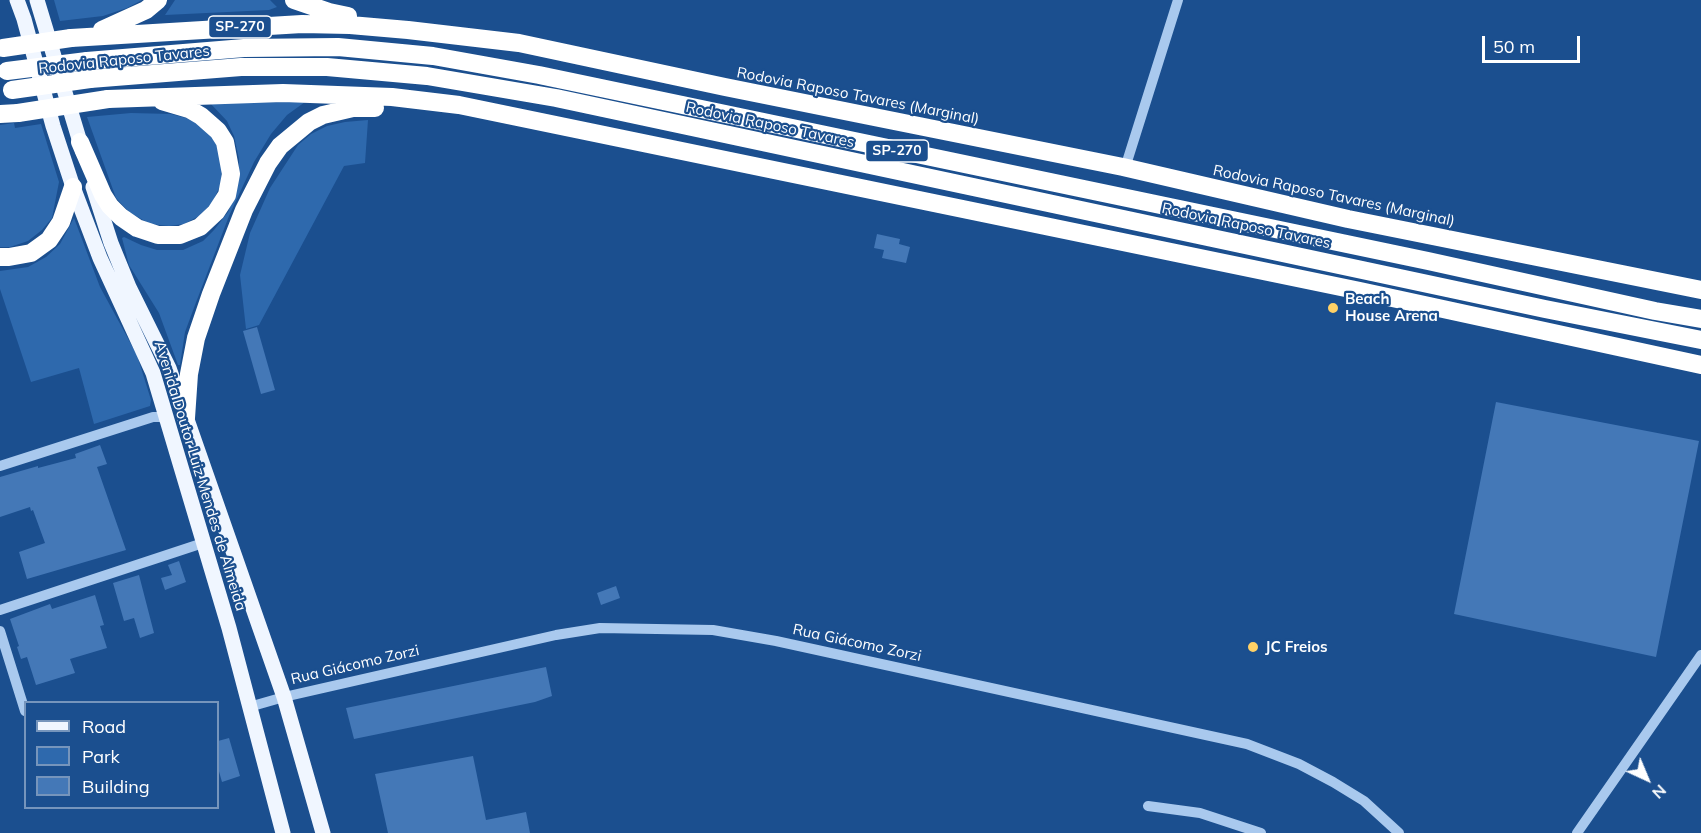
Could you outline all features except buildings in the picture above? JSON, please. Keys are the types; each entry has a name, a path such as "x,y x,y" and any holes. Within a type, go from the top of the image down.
{"highway":[{"path":"80,37 128,19 146,10 158,0"},
{"path":"294,0 329,12 408,30"},
{"name":"Rodovia Raposo Tavares (Marginal)","path":"2,48 80,37 302,24 350,25 459,34 519,43 1125,168 1348,219 1701,290"},
{"name":"Rodovia Raposo Tavares","path":"6,91 88,70 244,48 338,47 434,56 539,75 1701,319"},
{"name":"Rodovia Raposo Tavares","path":"4,72 327,67 427,76 556,98 1545,309 1701,340"},
{"path":"9,113 108,99 283,93 392,97 476,109 1348,289 1701,365"},
{"path":"80,142 103,195 121,218 137,228 158,235 180,235 200,226 216,212 227,195 231,174 225,142 209,122 189,109 163,101 137,97"},
{"path":"186,418 189,374 196,339 211,294 244,210 268,163 280,146 309,122 323,115 353,108 476,109"},
{"path":"0,257 31,253 49,240 61,222 73,187"}],"main road":[{"name":"Avenida Doutor Luiz Mendes de Almeida","path":"17,0 73,187 100,258 153,373 229,628 283,833"},
{"name":"Avenida Doutor Luiz Mendes de Almeida","path":"37,0 111,243 129,287 169,368 284,697 323,833"},
{"path":"203,543 217,542 231,548"}],"street":[{"path":"1125,168 1178,0"},
{"path":"0,466 153,417 161,417 168,422"},
{"path":"0,610 203,543"},
{"name":"Rua Giácomo Zorzi","path":"249,707 556,634 600,628 713,630 788,644 1247,744 1299,764 1333,782 1364,801 1399,833"},
{"path":"0,631 24,708"},
{"path":"1576,833 1701,655"},
{"path":"1148,806 1200,813 1261,833"}],"green space":[{"path":"54,0 142,0 103,16 60,21"},
{"path":"175,0 270,0 277,7 269,10 165,15"},
{"path":"305,102 287,115 271,134 254,162 229,216 195,305 185,332 180,365 178,365 159,313 129,265 122,238 157,250 183,250 203,241 228,212 239,176 239,159 234,136 227,121 210,103"},
{"path":"131,113 171,114 186,118 208,132 217,145 222,165 221,184 212,203 199,216 184,224 169,226 150,224 129,212 116,198 87,117"},
{"path":"368,120 365,163 344,166 259,325 246,329 240,275 250,233 270,188 298,145 311,134 327,126"},
{"path":"14,123 15,128 41,124 59,182 52,218 42,230 28,241 10,247 0,247 0,125"},
{"path":"74,218 100,287 137,355 151,400 150,406 94,424 79,368 31,382 0,289 0,271 28,267 46,257 60,244"}],"place":[{"name":"Beach House Arena","path":"1333,308"},
{"name":"JC Freios","path":"1253,647"}]}
